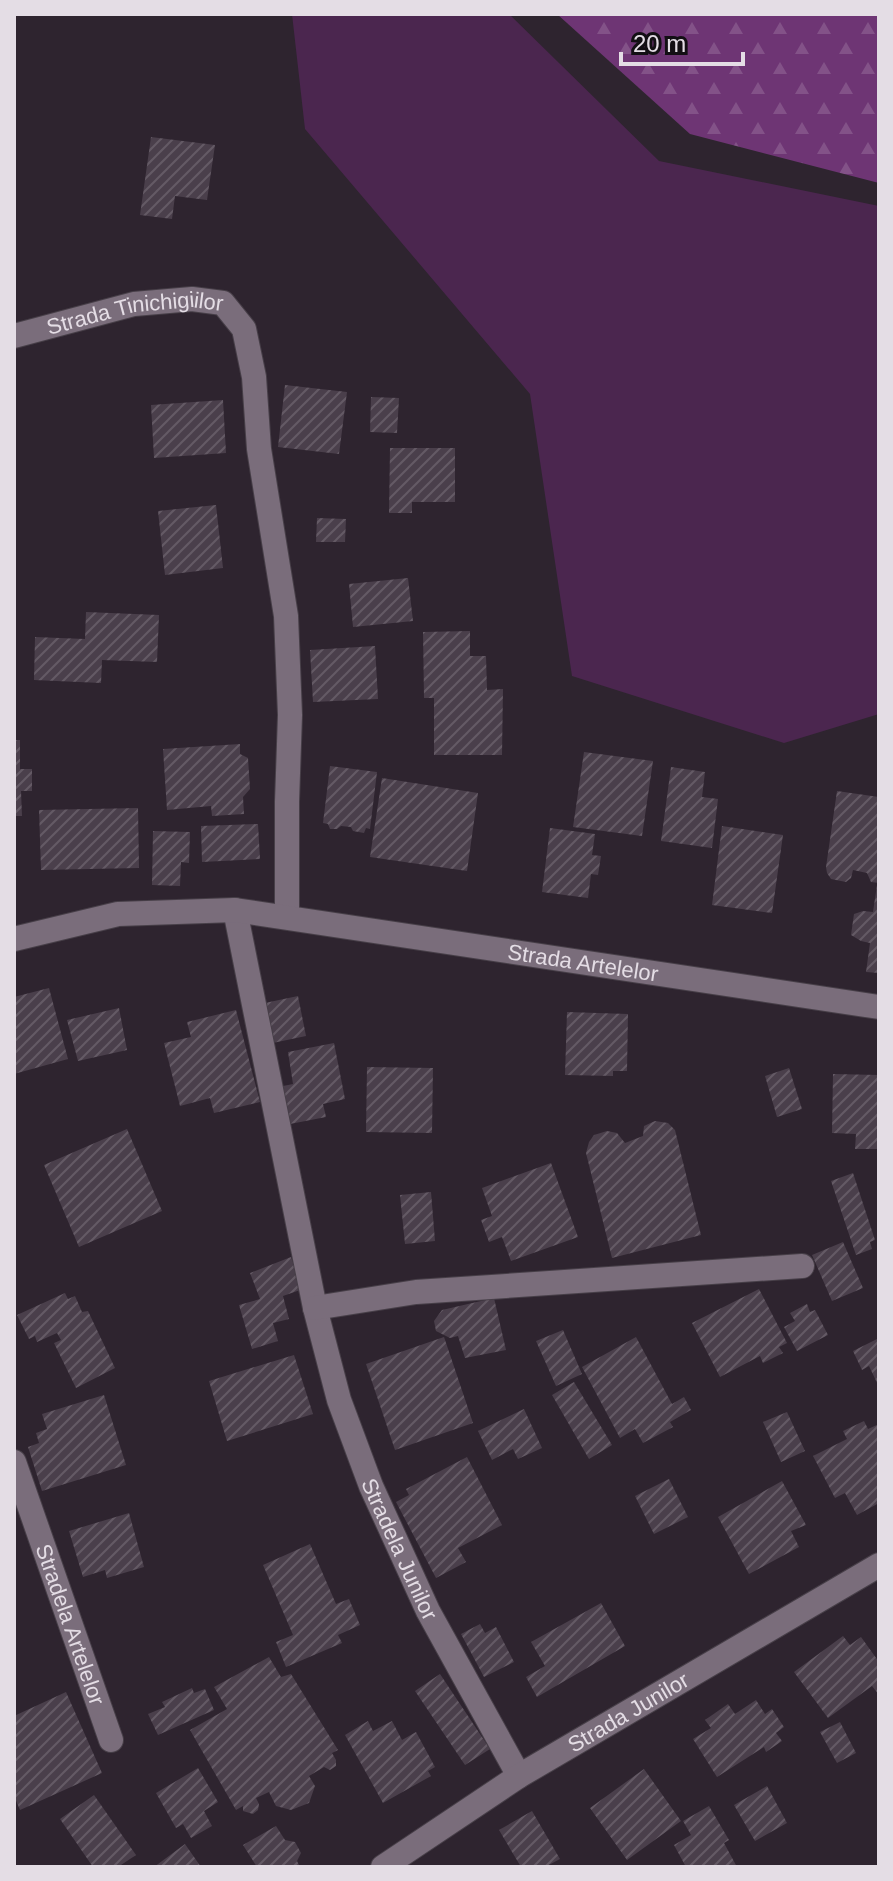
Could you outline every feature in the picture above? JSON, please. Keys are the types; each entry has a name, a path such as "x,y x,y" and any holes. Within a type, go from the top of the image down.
{"street":[{"name":"Strada Tinichigiilor","path":"14,336 134,304 192,299 223,303 244,329 254,377 259,449 286,616 290,715 287,917"},
{"name":"Strada Artelelor","path":"14,939 118,914 235,910 879,1007"},
{"name":"Stradela Junilor","path":"235,910 315,1308 339,1400 371,1486 428,1611 519,1776"},
{"path":"315,1308 416,1292 802,1266"},
{"name":"Stradela Artelelor","path":"14,1462 111,1740"},
{"name":"Strada Junilor","path":"383,1867 519,1776 879,1565"}],"shaded area":[{"path":"292,14 509,14 659,161 879,206 879,714 784,743 572,676 530,394 305,129"}],"green space":[{"path":"557,14 879,14 879,183 690,134"}],"building":[{"path":"151,137 215,145 207,200 175,196 172,219 140,215"},
{"path":"285,385 347,392 339,454 278,447"},
{"path":"371,397 399,398 397,433 370,432"},
{"path":"223,400 226,453 154,458 151,405"},
{"path":"390,448 455,448 455,502 412,502 412,513 389,513"},
{"path":"216,505 223,568 165,575 158,511"},
{"path":"317,518 346,519 345,542 316,542"},
{"path":"408,578 413,621 353,627 349,584"},
{"path":"86,612 159,615 157,662 102,660 101,683 34,680 35,637 85,639"},
{"path":"470,631 470,656 486,656 487,690 503,689 502,755 434,755 434,698 424,698 423,632"},
{"path":"375,646 378,699 313,702 310,650"},
{"path":"14,740 20,740 20,769 32,769 32,791 21,791 22,816 14,816"},
{"path":"240,744 240,754 248,758 250,789 243,797 244,814 212,816 211,806 167,810 163,749"},
{"path":"584,752 653,761 642,836 573,827"},
{"path":"330,766 377,772 370,829 366,828 364,833 353,831 351,827 330,829 328,824 323,823"},
{"path":"671,767 705,772 702,797 718,799 712,848 661,841"},
{"path":"382,778 478,793 467,871 370,857"},
{"path":"837,791 879,797 879,883 871,882 867,873 853,870 846,882 831,879 827,873"},
{"path":"138,808 139,868 41,870 39,810"},
{"path":"258,824 260,859 202,862 201,826"},
{"path":"722,826 783,835 772,913 712,905"},
{"path":"550,828 595,834 592,855 601,856 598,875 591,874 588,898 542,892"},
{"path":"153,831 190,832 189,863 181,862 180,886 152,885"},
{"path":"877,885 879,973 866,972 870,943 851,935 854,914 873,912"},
{"path":"49,988 68,1059 14,1074 14,997"},
{"path":"298,996 306,1036 268,1044 260,1004"},
{"path":"119,1008 127,1050 78,1061 67,1020"},
{"path":"236,1010 260,1102 214,1113 210,1098 180,1106 164,1043 191,1037 187,1022"},
{"path":"567,1012 628,1014 627,1071 613,1071 613,1076 565,1075"},
{"path":"334,1043 345,1099 323,1104 326,1117 285,1125 278,1087 293,1084 288,1052"},
{"path":"367,1067 433,1068 432,1133 366,1132"},
{"path":"789,1068 802,1109 777,1117 765,1076"},
{"path":"833,1074 879,1075 879,1149 855,1149 856,1134 832,1133"},
{"path":"655,1121 668,1123 675,1130 701,1235 612,1258 586,1153 589,1142 594,1135 607,1131 617,1133 625,1143 643,1136 644,1126"},
{"path":"127,1129 162,1211 79,1247 44,1165"},
{"path":"551,1163 578,1237 511,1261 502,1237 489,1242 481,1220 492,1216 482,1188"},
{"path":"853,1173 875,1240 870,1242 872,1249 856,1255 831,1181"},
{"path":"431,1192 435,1241 405,1244 400,1195"},
{"path":"843,1242 863,1288 832,1301 812,1255"},
{"path":"291,1257 303,1289 283,1296 289,1319 273,1323 278,1341 252,1349 239,1305 260,1299 250,1273"},
{"path":"759,1289 787,1343 779,1347 783,1353 763,1363 760,1356 720,1377 692,1323"},
{"path":"65,1293 68,1299 75,1296 82,1312 88,1311 115,1368 76,1388 54,1343 61,1340 57,1333 37,1342 35,1336 29,1339 17,1315"},
{"path":"494,1298 506,1350 465,1358 458,1336 450,1338 436,1331 434,1321 442,1310"},
{"path":"807,1304 810,1312 815,1310 828,1335 797,1351 784,1327 795,1321 790,1313"},
{"path":"563,1330 582,1374 556,1386 536,1341"},
{"path":"444,1337 473,1423 395,1450 366,1364"},
{"path":"636,1337 672,1404 684,1397 691,1410 670,1422 673,1427 643,1443 635,1429 620,1438 582,1367"},
{"path":"879,1338 879,1387 869,1366 862,1370 853,1351"},
{"path":"294,1355 313,1414 227,1441 209,1381"},
{"path":"574,1382 612,1445 589,1459 552,1395"},
{"path":"104,1395 126,1465 42,1491 28,1447 39,1443 36,1433 47,1429 42,1414"},
{"path":"524,1409 542,1448 518,1459 513,1449 492,1460 478,1431"},
{"path":"787,1412 805,1451 781,1462 763,1422"},
{"path":"864,1421 868,1429 879,1424 879,1503 857,1515 845,1493 835,1498 813,1456 847,1439 843,1431"},
{"path":"467,1457 502,1525 458,1548 466,1562 436,1578 396,1502 409,1495 406,1489"},
{"path":"669,1479 688,1517 654,1534 635,1496"},
{"path":"782,1481 806,1525 791,1531 799,1547 749,1574 718,1517"},
{"path":"129,1513 144,1567 107,1578 105,1570 83,1577 69,1531"},
{"path":"310,1544 336,1604 349,1599 360,1625 338,1635 342,1643 286,1667 276,1642 293,1635 263,1565"},
{"path":"601,1603 625,1646 537,1697 526,1677 545,1666 531,1642"},
{"path":"480,1624 485,1633 496,1627 514,1662 484,1677 461,1634"},
{"path":"843,1636 850,1645 861,1637 879,1662 879,1695 872,1686 828,1718 794,1672"},
{"path":"269,1657 281,1677 291,1674 338,1750 332,1753 336,1766 330,1770 324,1767 309,1776 315,1786 309,1803 291,1810 276,1806 269,1792 256,1798 258,1810 253,1814 243,1811 243,1806 236,1810 190,1730 227,1709 214,1687"},
{"path":"440,1674 490,1749 465,1765 415,1691"},
{"path":"192,1688 194,1693 205,1689 214,1710 158,1735 148,1714 165,1707 162,1702"},
{"path":"66,1692 102,1773 20,1810 14,1796 14,1716"},
{"path":"756,1700 765,1714 772,1709 784,1727 776,1733 782,1741 766,1752 764,1747 717,1777 693,1739 711,1728 705,1720 728,1704 735,1714"},
{"path":"368,1721 373,1731 392,1721 402,1740 416,1732 435,1767 428,1771 431,1776 383,1803 345,1735"},
{"path":"840,1722 856,1753 837,1763 820,1732"},
{"path":"198,1768 218,1802 204,1811 212,1826 191,1838 183,1824 176,1828 156,1793"},
{"path":"644,1769 681,1821 627,1860 590,1808"},
{"path":"767,1786 787,1823 755,1841 734,1805"},
{"path":"94,1795 136,1855 122,1867 93,1867 60,1819"},
{"path":"709,1806 729,1840 724,1843 737,1867 686,1867 674,1845 691,1835 683,1821"},
{"path":"532,1811 560,1859 545,1867 521,1867 499,1830"},
{"path":"276,1826 285,1840 295,1842 301,1853 297,1861 300,1867 257,1867 243,1845"},
{"path":"185,1844 201,1867 154,1867"}]}
